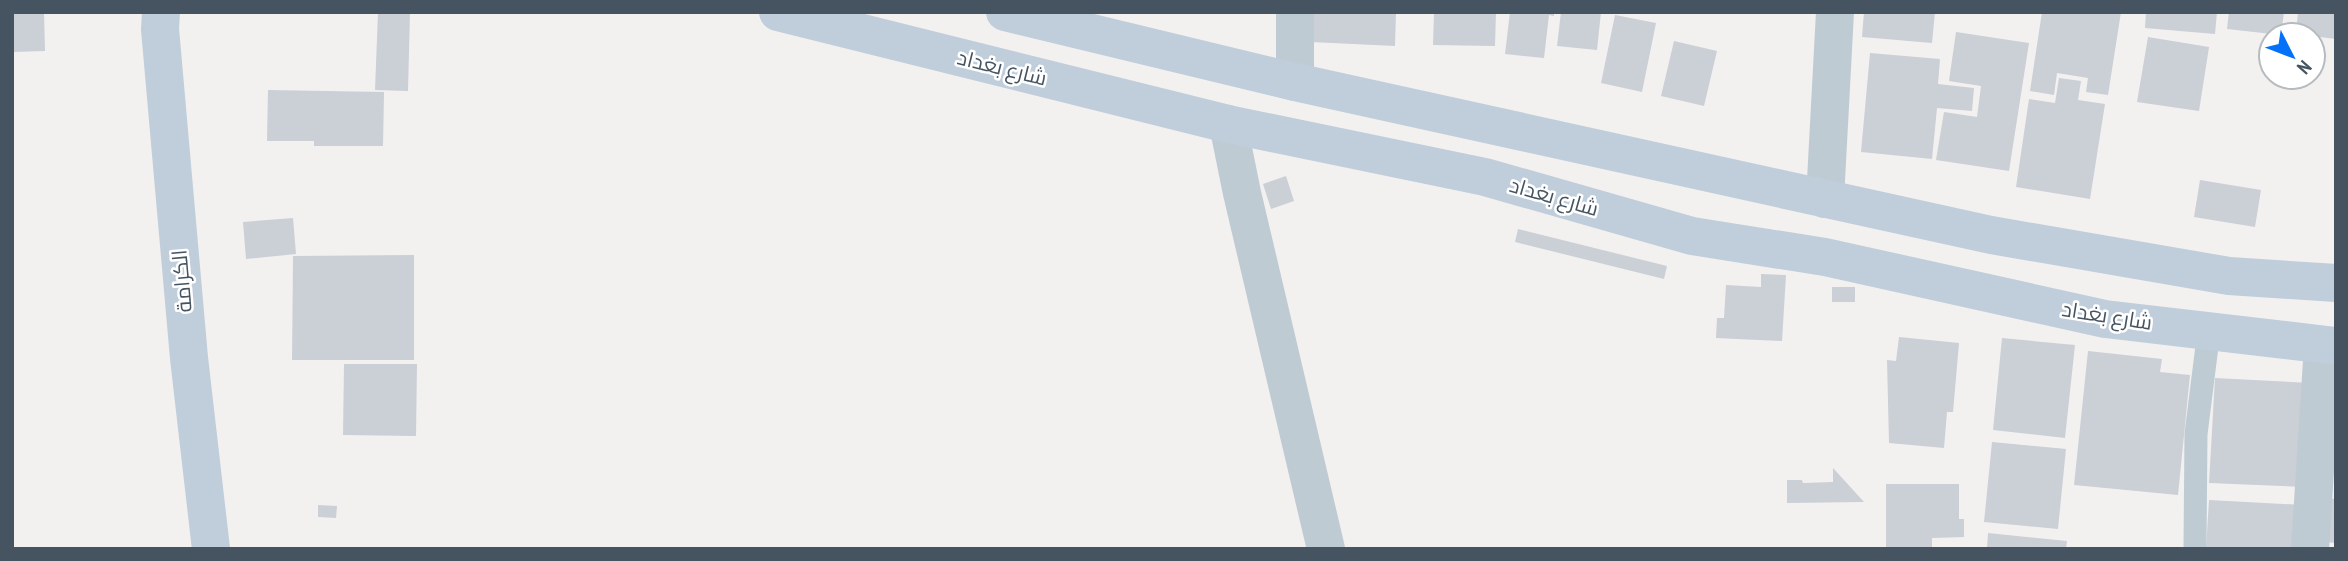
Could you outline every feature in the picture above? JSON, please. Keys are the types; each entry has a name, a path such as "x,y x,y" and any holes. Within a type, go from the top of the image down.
{"main road":[{"name":"الكرامة","path":"161,12 160,29 189,358 211,549"},
{"name":"شارع بغداد","path":"778,12 1228,124 1485,177 1692,236 1825,257 2105,319 2329,345"},
{"path":"1005,12 1295,82 1991,235 2229,276 2336,283"}],"street":[{"path":"1295,12 1295,82"},
{"path":"1825,199 1835,12"},
{"path":"1228,124 1326,549"},
{"path":"2310,549 2329,345"}],"lane":[{"path":"2195,546 2196,434 2209,330"}],"building":[{"path":"12,12 44,12 45,51 12,52"},
{"path":"378,12 410,12 408,91 375,90"},
{"path":"1313,12 1396,12 1395,46 1311,42"},
{"path":"1434,12 1496,12 1495,46 1433,45"},
{"path":"1510,12 1554,12 1554,16 1549,15 1544,58 1505,54"},
{"path":"1561,12 1601,12 1597,50 1557,46"},
{"path":"1864,12 1935,12 1932,43 1862,37"},
{"path":"2042,12 2121,12 2108,95 2086,92 2088,78 2057,73 2054,95 2030,91"},
{"path":"2146,12 2217,12 2215,34 2145,28"},
{"path":"2229,12 2284,12 2283,21 2257,21 2257,32 2227,29"},
{"path":"2298,12 2336,12 2336,39 2327,38 2327,21 2297,21"},
{"path":"1615,15 1656,23 1642,92 1601,83"},
{"path":"1956,32 2029,43 2009,171 1936,160 1944,112 1977,117 1981,86 1949,81"},
{"path":"2148,37 2209,47 2199,111 2137,102"},
{"path":"1674,41 1717,51 1704,106 1661,96"},
{"path":"1870,53 1940,59 1938,84 1974,88 1972,111 1937,108 1932,159 1861,152"},
{"path":"2059,78 2081,81 2078,100 2105,104 2090,199 2016,187 2029,99 2055,103"},
{"path":"268,90 384,92 383,146 314,146 314,141 267,141"},
{"path":"1286,176 1294,201 1271,209 1263,184"},
{"path":"2200,180 2261,190 2255,227 2194,217"},
{"path":"293,218 296,254 246,259 243,222"},
{"path":"1518,229 1667,266 1664,279 1515,242"},
{"path":"414,255 414,360 292,360 293,256"},
{"path":"1761,274 1786,275 1782,341 1716,338 1717,318 1724,318 1726,285 1761,287"},
{"path":"1832,287 1855,287 1855,302 1832,302"},
{"path":"1899,337 1959,343 1953,412 1947,412 1944,448 1889,443 1887,360 1896,361"},
{"path":"2002,338 2075,345 2065,438 1993,430"},
{"path":"2088,351 2162,359 2160,372 2190,375 2178,495 2074,485"},
{"path":"344,364 417,364 416,436 343,435"},
{"path":"2215,378 2310,383 2304,487 2209,483"},
{"path":"1992,442 2066,449 2058,529 1984,522"},
{"path":"1833,468 1864,502 1787,503 1787,480 1802,480 1803,483 1833,482"},
{"path":"1886,484 1959,484 1959,519 1964,519 1964,537 1932,538 1932,549 1886,549"},
{"path":"2326,498 2336,499 2336,543 2322,542"},
{"path":"2209,500 2303,505 2301,549 2206,549"},
{"path":"318,505 337,506 336,518 318,517"},
{"path":"1988,533 2067,541 2066,549 1987,549"}]}
